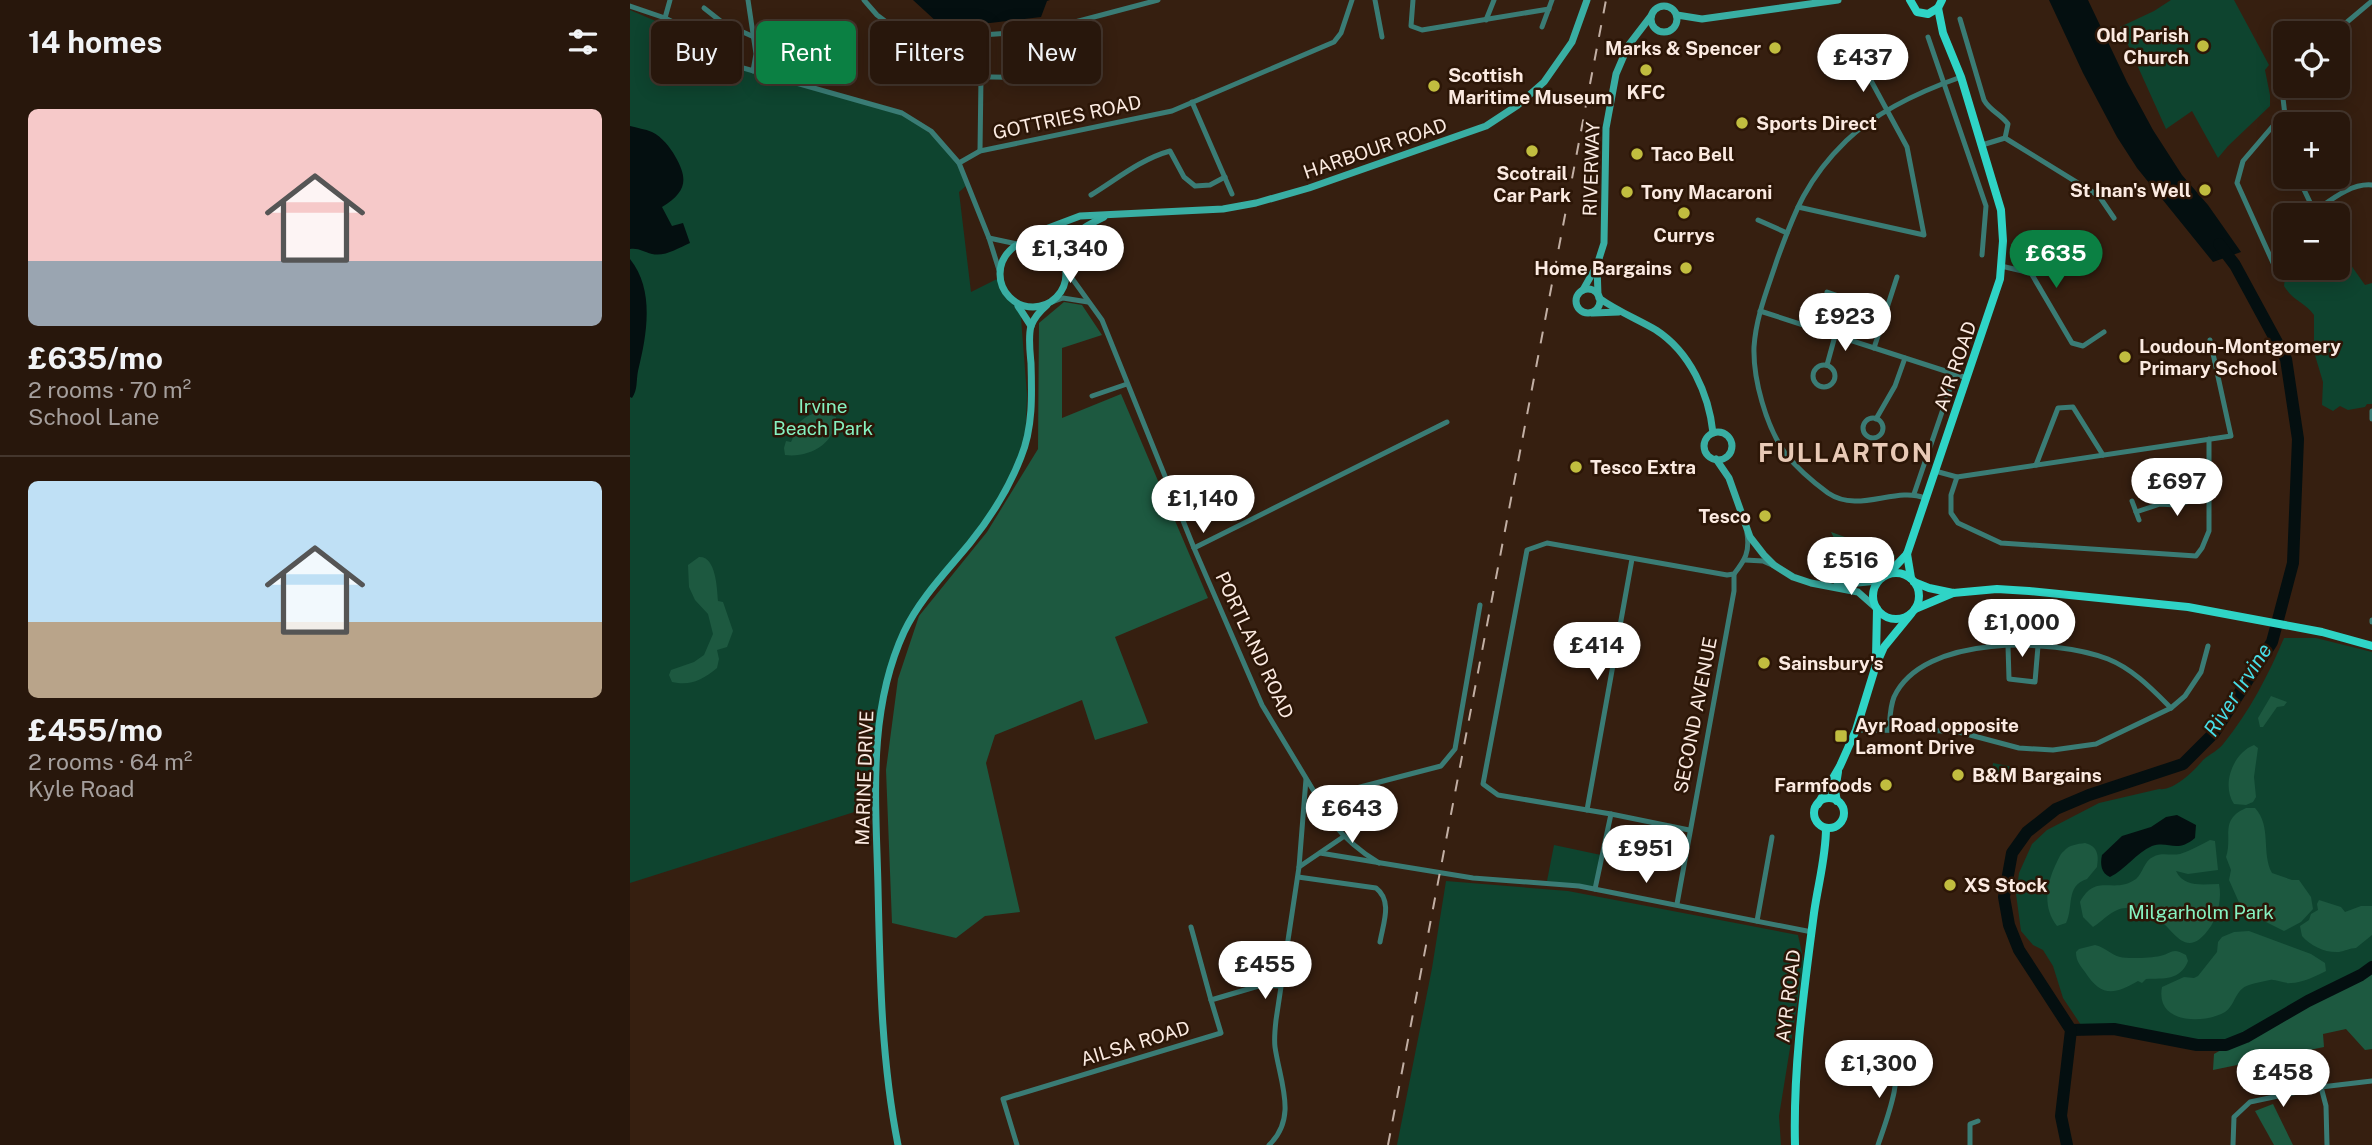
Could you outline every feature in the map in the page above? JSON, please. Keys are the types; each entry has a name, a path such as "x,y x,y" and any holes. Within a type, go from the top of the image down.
{"main road":[{"path":"1910,0 1917,12 1928,14 1942,33"},
{"path":"1928,14 1940,4"},
{"path":"1940,4 1942,33"},
{"name":"AYR ROAD","path":"1907,555 1992,306 2000,279 2003,241 2001,211 1982,145 1961,78 1942,33"},
{"path":"1876,665 1876,608 1872,593 1878,581 1907,555"},
{"path":"1840,766 1835,790 1837,801 1844,813 1839,824 1826,828 1816,820 1814,811 1840,766 1856,730 1884,647 1913,612 1919,596 1912,580 1907,555"},
{"path":"1888,574 1896,572 1929,588 1953,593 1997,589 2188,607 2301,628 2372,646"},
{"path":"1876,608 1881,614 1893,619 1953,593"},
{"path":"1818,804 1828,798 1837,801"},
{"name":"AYR ROAD","path":"1795,1145 1797,1056 1817,891 1826,852 1839,824"},
{"name":"AYR ROAD","path":"1826,828 1826,852"}],"street":[{"path":"665,18 670,0"},
{"path":"748,0 756,54 753,71"},
{"path":"863,0 893,27 920,37 1041,31 1158,0"},
{"name":"GOTTRIES ROAD","path":"958,163 980,151 1172,111 1334,42 1341,33 1352,0"},
{"path":"1375,0 1382,37"},
{"path":"1413,0 1411,26 1422,30 1549,9"},
{"path":"1486,20 1494,0"},
{"path":"1542,27 1552,0"},
{"name":"HARBOUR ROAD","path":"1027,241 1043,230 1080,216 1223,209 1256,203 1309,188 1486,126 1518,106 1544,82 1572,42 1587,0"},
{"path":"1660,0 1651,16 1651,23 1655,29 1670,32 1677,23 1668,0"},
{"path":"1656,8 1664,6 1674,12 1702,19 1838,0"},
{"path":"2348,21 2372,1"},
{"path":"630,6 665,18 685,32 701,49 722,62 902,113 931,131 958,163 989,238 1003,291 1020,307 1031,326 1049,303 1060,294 1066,280 1065,267 1054,248 1043,242 1027,241 1017,244 1008,251 999,270"},
{"path":"704,8 723,23 754,37"},
{"name":"RIVERWAY","path":"1599,296 1597,265 1604,233 1606,128 1616,74 1628,46 1651,16"},
{"path":"1960,19 1984,100 1988,107 2000,113 2008,124 2005,138"},
{"path":"1636,37 1655,29"},
{"path":"1928,37 1986,206 1982,256"},
{"path":"1798,206 1924,235 1907,147 1863,65"},
{"path":"1925,499 1914,494 1853,502 1830,495 1822,488 1784,452 1759,394 1754,348 1760,311 1787,233 1815,175 1847,140 1886,111 1943,83 1961,78"},
{"path":"980,151 981,84"},
{"path":"1192,102 1232,194"},
{"path":"2273,126 2243,161 2237,183 2273,263"},
{"path":"1982,145 2005,138 2099,196 2114,218"},
{"path":"1091,194 1137,165 1170,151 1184,177 1195,186 1210,185 1225,177"},
{"path":"2329,203 2362,184 2372,185"},
{"name":"HARBOUR ROAD","path":"1065,267 1065,253 1070,239 1075,233 1108,215"},
{"path":"1758,220 1787,233"},
{"path":"989,238 1017,244"},
{"name":"RIVERWAY","path":"1583,290 1597,265"},
{"path":"2001,266 2031,273 2072,343 2083,346 2104,332"},
{"name":"PORTLAND ROAD","path":"1065,267 1102,320 1194,548 1262,705 1343,837 1379,863 1473,878 1547,882 1595,889 1812,932"},
{"path":"1874,348 1896,277"},
{"path":"1620,312 1580,311 1576,298 1583,290 1593,291 1620,312 1659,332 1676,347 1691,366 1705,397 1716,433"},
{"path":"1827,292 1885,312"},
{"path":"1590,313 1597,309 1599,296"},
{"path":"1010,299 1020,306 1030,308 1063,298 1088,302"},
{"path":"1760,311 1967,378"},
{"name":"MARINE DRIVE","path":"898,1145 886,1074 880,1005 876,780 881,702 891,665 905,631 924,598 995,509 1021,457 1031,405 1031,326"},
{"path":"1827,365 1835,335"},
{"path":"1935,471 1957,477 2231,436 2210,340"},
{"path":"1876,418 1895,386 1905,358"},
{"path":"1827,365 1834,369 1836,377 1832,384 1823,387 1816,383 1813,373 1818,366 1827,365"},
{"name":"AYR ROAD","path":"1914,494 1955,374"},
{"path":"1092,396 1127,384"},
{"path":"2036,465 2058,408 2073,407 2103,455"},
{"path":"2371,411 2372,419"},
{"path":"1194,548 1447,422"},
{"path":"1728,456 1716,459 1708,456 1704,446 1707,437 1724,433 1731,442 1728,478"},
{"path":"1957,477 1951,495 1951,513 1958,523 2001,543 2196,556 2209,531 2209,439"},
{"path":"1716,459 1728,478 1756,547 1782,570"},
{"path":"2136,512 2160,504 2176,505 2209,495"},
{"path":"2132,501 2139,520"},
{"path":"1689,830 1498,795 1483,784 1527,550 1547,543 1727,575 1734,574 1745,560 1749,544 1746,527"},
{"path":"1587,810 1632,559"},
{"path":"1745,560 1763,561 1793,577 1858,593 1876,608"},
{"name":"SECOND AVENUE","path":"1677,904 1734,591 1734,574"},
{"path":"1823,586 1878,581"},
{"path":"1318,798 1441,765 1455,749 1480,606"},
{"path":"1889,729 1893,699 1898,690 1919,670 1955,651 2008,646 2066,648 2107,659 2131,671 2171,708"},
{"path":"2008,646 2009,679 2035,682 2038,646"},
{"path":"1856,730 1955,732 2020,748 2053,750 2096,744 2171,708 2185,696 2201,672 2208,646"},
{"path":"1859,720 1874,729"},
{"path":"1269,1145 1283,1127 1287,1105 1275,1045 1298,877 1306,779"},
{"path":"1595,889 1611,814"},
{"path":"1299,867 1343,837"},
{"path":"1757,920 1772,837"},
{"path":"1320,853 1379,863"},
{"path":"1298,877 1376,888 1387,903 1380,942"},
{"path":"1191,927 1211,1000 1262,985 1281,986"},
{"name":"AILSA ROAD","path":"1017,1145 1003,1099 1221,1033 1211,1000"},
{"path":"1878,1145 1894,1097 1895,1057 1892,1051"},
{"path":"2233,1145 2234,1117 2250,1102 2321,1087 2372,1081"},
{"path":"2321,1087 2326,1106 2327,1145"},
{"path":"1970,1145 1970,1124 1978,1121"}],"green space":[{"path":"2171,0 2234,0 2269,65 2265,70 2270,106 2218,158 2192,111 2166,129 2120,27"},
{"name":"Irvine Beach Park","path":"630,10 656,21 651,21 651,84 742,84 742,66 756,71 756,84 800,84 914,119 954,156 967,185 959,192 971,292 999,278 1007,294 1020,305 1027,395 1025,446 994,509 907,621 886,683 867,808 630,883"},
{"path":"2350,264 2365,285 2372,283 2372,404 2348,410 2340,406 2333,411 2322,405 2323,382 2314,352 2314,315 2284,286 2285,280 2350,280"},
{"path":"1064,302 1082,305 1102,335 1062,348 1062,418 1121,394 1208,598 1115,637 1148,723 1095,740 1082,700 995,735 986,763 1020,912 985,916 956,938 892,923 886,770 898,679 919,616 987,532 1038,449 1039,323"},
{"path":"816,413 836,417 835,427 826,442 803,454 785,455 786,441 791,442 797,425"},
{"path":"1831,532 1895,555 1892,565 1872,576 1861,567 1867,551 1834,538"},
{"path":"699,557 705,558 712,567 718,601 723,602 733,631 727,647 717,650 717,668 696,681 672,682 669,675 671,670 694,662 704,655 713,634 708,614 695,600 689,587 688,565"},
{"path":"1837,567 1857,573 1861,567 1871,575 1832,579 1818,577 1811,574 1810,570 1824,574 1825,568"},
{"name":"Milgarholm Park","path":"2284,638 2316,638 2372,652 2372,961 2362,969 2303,998 2255,1028 2219,1043 2128,1026 2081,1025 2063,998 2053,966 2043,950 2033,945 2021,931 2016,894 2019,873 2032,844 2047,830 2099,803 2165,789 2183,779 2222,745 2242,719"},
{"path":"2271,696 2287,702 2284,706 2277,707 2263,727 2260,727 2258,718"},
{"path":"2254,745 2258,748 2254,777 2256,797 2246,805 2234,804 2229,788 2231,770 2240,755"},
{"path":"1993,763 2013,767 2010,781 1991,777"},
{"path":"2246,808 2255,808 2260,815 2272,873 2299,880 2311,897 2313,909 2301,922 2284,931 2241,907 2229,880 2231,870 2226,857 2228,829 2232,818"},
{"path":"2210,840 2215,841 2218,870 2188,874 2176,871 2189,883 2219,884 2220,901 2216,917 2202,937 2195,942 2181,940 2153,915 2138,909 2117,910 2093,927 2083,917 2080,902 2092,888 2128,883 2136,879 2153,857 2180,854"},
{"path":"2085,843 2093,846 2097,852 2097,867 2076,887 2066,923 2057,926 2047,897 2052,874 2066,849"},
{"path":"1554,845 1601,855 1594,888 1547,881"},
{"path":"1446,881 1568,891 1798,935 1804,962 1779,1116 1781,1145 1397,1145 1432,968"},
{"path":"2319,900 2341,907 2345,912 2361,906 2372,906 2372,935 2356,948 2339,952 2324,950 2310,943 2302,936 2300,926 2318,910"},
{"path":"2249,931 2311,954 2325,963 2326,971 2295,983 2272,980 2249,985 2241,990 2225,1012 2204,1019 2182,1018 2166,1008 2162,999 2162,987 2184,977 2198,976 2217,952 2218,942 2222,937 2234,932"},
{"path":"2095,945 2123,958 2160,956 2178,951 2186,955 2188,961 2176,975 2146,979 2142,983 2138,981 2115,991 2102,990 2080,965 2076,952"},
{"path":"2372,973 2372,1049 2365,1050 2346,1029 2323,1034 2324,1047 2213,1070 2214,1054 2304,1003"},
{"path":"2273,1104 2293,1145 2274,1145 2255,1111"}],"shaded area":[{"path":"913,0 1050,0 1047,1 1041,17 990,23 936,21"},
{"path":"2049,0 2088,0 2153,130 2182,175 2208,205 2241,252 2213,262 2137,168 2083,73"},
{"path":"630,126 652,132 662,139 673,153 682,172 683,185 680,191 662,207 672,226 683,223 690,243 667,253 657,255 630,249"},
{"path":"630,259 643,285 647,313 644,343 632,398 630,397"},
{"path":"2177,815 2196,825 2195,838 2178,846 2152,846 2110,877 2103,871 2102,855 2122,836"}],"waterway":[{"name":"River Irvine","path":"2067,1145 2061,1116 2071,1030 2019,950 2009,925 2004,897 2012,853 2027,832 2056,809 2089,795 2183,764 2214,733 2272,642 2293,563 2298,439 2286,359 2235,265 2219,244"},
{"path":"2071,1030 2114,1029 2197,1045 2226,1045 2246,1037 2372,967"}],"railway":[{"path":"1388,1145 1606,0"}],"place":[{"name":"Old Parish Church","path":"2203,46"},
{"name":"Marks & Spencer","path":"1775,48"},
{"name":"KFC","path":"1646,70"},
{"name":"Scottish Maritime Museum","path":"1434,86"},
{"name":"Sports Direct","path":"1742,123"},
{"name":"Scotrail Car Park","path":"1532,151"},
{"name":"Taco Bell","path":"1637,154"},
{"name":"St Inan's Well","path":"2205,190"},
{"name":"Tony Macaroni","path":"1627,192"},
{"name":"Currys","path":"1684,213"},
{"name":"Home Bargains","path":"1686,268"},
{"name":"Loudoun-Montgomery Primary School","path":"2125,357"},
{"name":"Tesco Extra","path":"1576,467"},
{"name":"Tesco","path":"1765,516"},
{"name":"Sainsbury's","path":"1764,663"},
{"name":"Ayr Road opposite Lamont Drive","path":"1841,736"},
{"name":"B&M Bargains","path":"1958,775"},
{"name":"Farmfoods","path":"1886,785"},
{"name":"XS Stock","path":"1950,885"}],"district":[{"name":"FULLARTON","path":"1846,453"}]}
